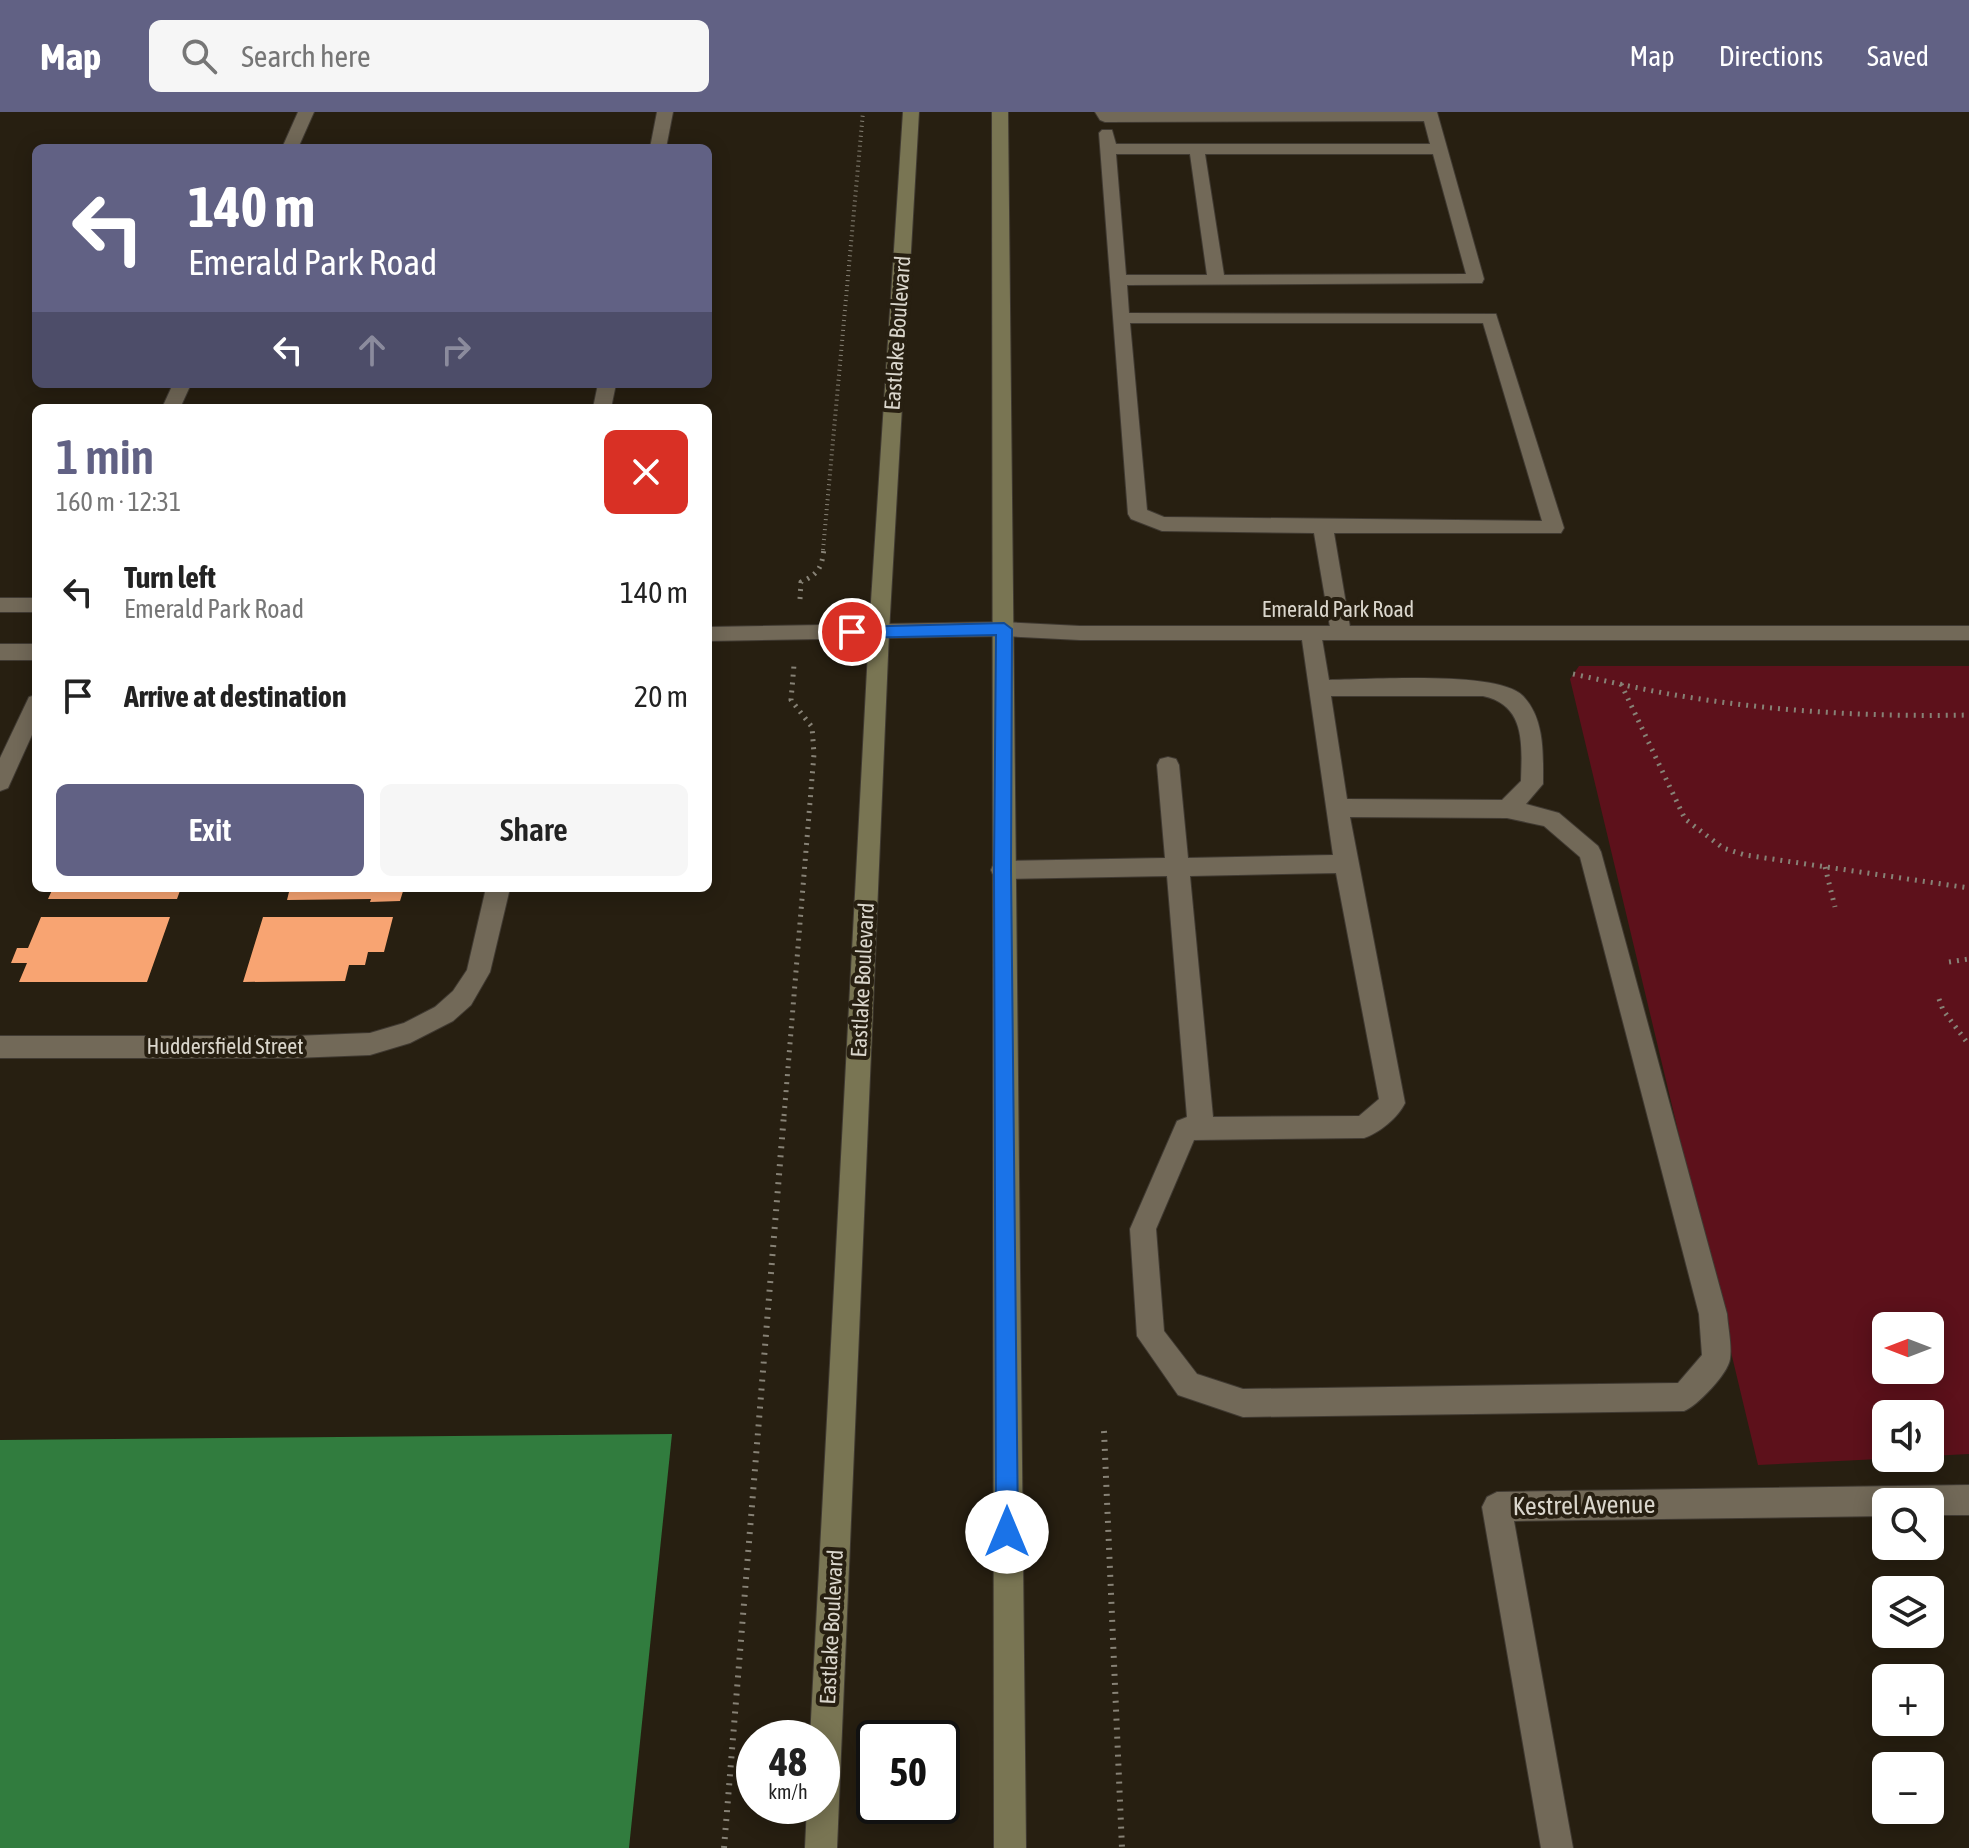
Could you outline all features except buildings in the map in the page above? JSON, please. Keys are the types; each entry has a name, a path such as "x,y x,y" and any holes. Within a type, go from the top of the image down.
{"main road":[{"name":"Eastlake Boulevard","path":"821,1848 879,632 911,112"},
{"path":"1000,112 1010,1848"}],"street":[{"path":"292,144 306,112"},
{"path":"659,144 665,112"},
{"path":"1430,114 1554,528 1162,524 1138,514 1104,115 1430,114"},
{"path":"1109,149 1440,149"},
{"path":"1197,150 1216,279"},
{"path":"1119,280 1216,279 1483,298"},
{"path":"1121,318 1483,298"},
{"path":"1323,526 1341,633"},
{"path":"0,605 32,605"},
{"name":"Emerald Park Road","path":"712,634 1004,629 1080,633 1969,633"},
{"path":"1311,633 1320,688 1337,808 1346,864 1392,1103 1364,1127 1186,1129 1143,1229 1151,1336 1188,1385 1243,1403 1684,1397 1716,1360 1713,1314 1590,852 1551,819 1507,809 1337,808"},
{"path":"0,652 32,652"},
{"path":"1320,688 1483,688 1508,695 1524,713 1531,741 1532,784 1507,809"},
{"path":"0,782 32,712"},
{"path":"1168,765 1201,1129"},
{"path":"1002,870 1346,864"},
{"name":"Huddersfield Street","path":"0,1047 294,1047 370,1044 410,1032 444,1014 462,998 478,972 497,892"},
{"name":"Kestrel Avenue","path":"1557,1848 1497,1507 1969,1500"}],"path":[{"path":"801,589 801,582 815,576 822,566 863,112"},
{"path":"1573,674 1698,699 1820,712 1893,716 1969,715"},
{"path":"724,1848 814,754 812,727 791,700 793,675"},
{"path":"1621,684 1681,812 1691,826 1732,852 1969,888"},
{"path":"1825,867 1835,907"},
{"path":"1949,962 1969,959"},
{"path":"1939,999 1943,1010 1969,1045"},
{"path":"1104,1431 1122,1848"}],"shaded area":[{"path":"1579,666 1969,666 1969,1454 1944,1455 1944,1400 1872,1400 1872,1459 1758,1465 1570,679"},
{"path":"672,1434 629,1848 0,1848 0,1440"}],"route":[{"path":"852,632 1004,629 1002,870 1007,1532"}]}
